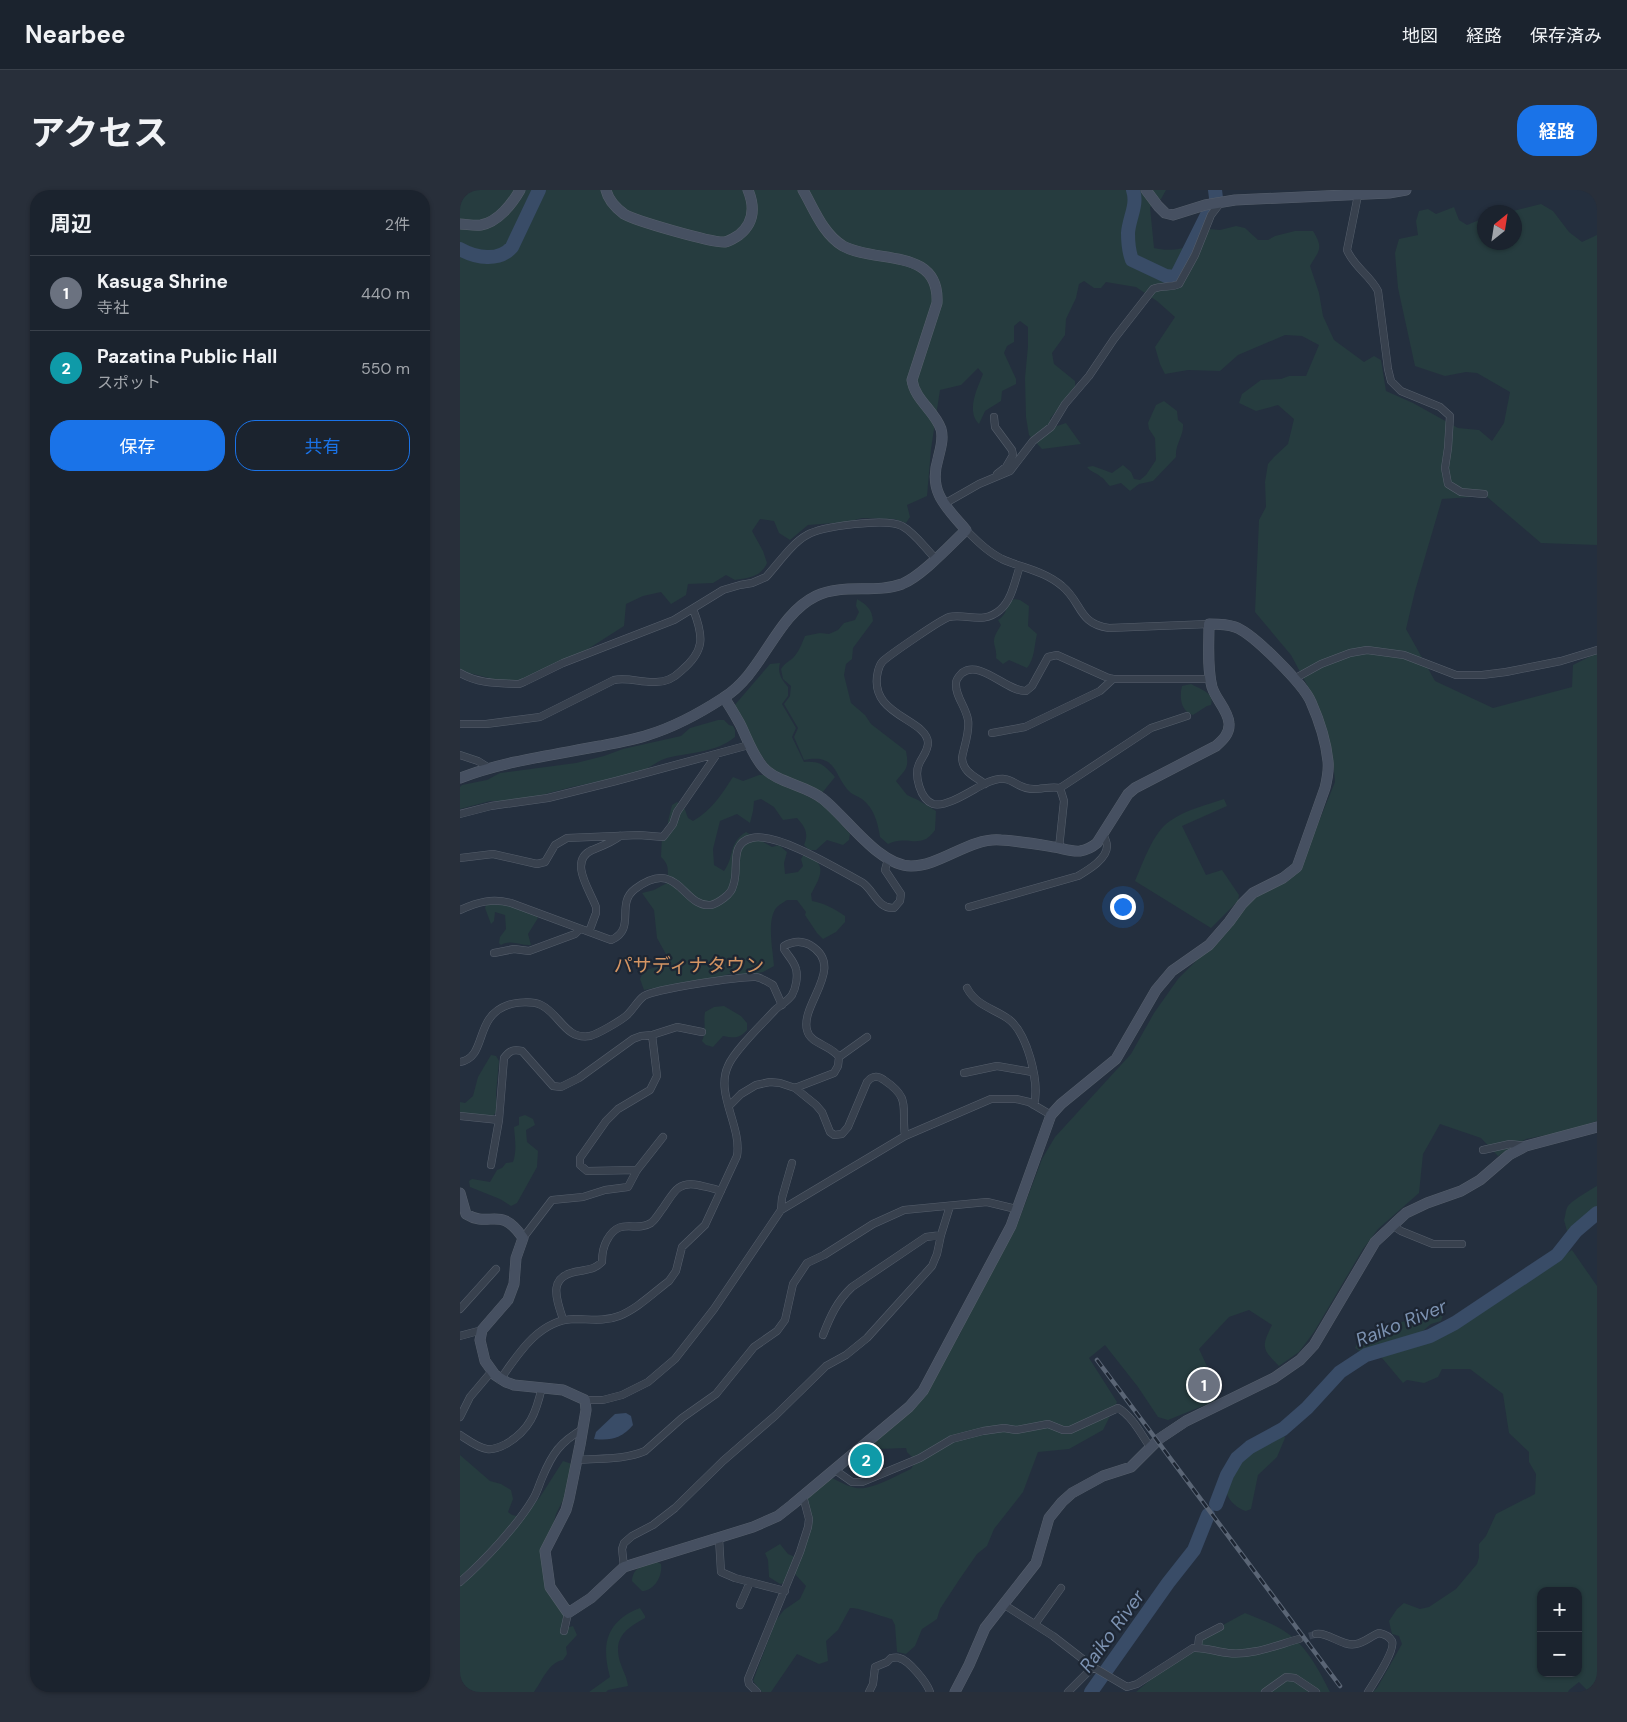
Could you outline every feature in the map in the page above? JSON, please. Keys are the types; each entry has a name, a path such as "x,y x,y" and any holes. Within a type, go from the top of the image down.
{"street":[{"path":"460,224 481,225 491,221 513,202 520,190"},
{"path":"606,190 615,206 625,214 642,222 711,241 724,242 734,239 748,226 753,211 753,203 748,190"},
{"path":"564,1631 568,1613 591,1598 624,1567 719,1538 778,1516 909,1407 922,1390 996,1257 1011,1226 1051,1114 1116,1060 1156,990 1172,971 1209,945 1253,893 1283,878 1297,867 1326,788 1328,768 1320,730 1311,701 1294,679 1247,632 1226,624 1100,627 1082,614 1063,586 1046,576 992,554 966,530 936,492 935,470 941,449 942,434 938,422 915,392 912,380 937,303 938,290 934,279 915,264 843,246 827,231 803,190"},
{"path":"1146,190 1158,206 1166,213 1173,215 1221,202 1316,193 1389,193 1406,190"},
{"path":"1358,194 1347,250 1351,258 1378,291 1385,352 1392,381 1401,391 1440,407 1450,416 1448,448 1444,468 1448,484 1461,492 1484,494"},
{"path":"993,477 1010,471 1032,441 1051,427 1065,404 1089,376 1114,339 1153,288 1179,284 1195,255 1211,215 1221,202"},
{"path":"944,504 993,477 1006,467 1013,455 1012,450 994,426 994,417"},
{"path":"460,673 482,682 519,684 555,667 674,620 723,590 759,581 766,577 804,536 836,527 856,523 898,524 907,530 936,558"},
{"path":"460,778 489,768 646,736 669,728 724,698 747,678 783,627 805,603 818,595 835,591 902,584 917,576 966,530"},
{"path":"1020,566 1006,604 998,611 975,618 946,618 881,664 877,677 879,692 888,707 918,728 928,741 927,749 918,769 924,797 929,802 940,805 1001,778 1006,778 1027,788 1060,788 1151,728 1187,716"},
{"path":"460,724 486,724 540,717 614,680 627,679 657,682 673,678 691,663 699,649 700,633 693,609"},
{"path":"724,698 739,722 758,760 769,772 822,798 850,827 888,859 899,864 918,866 973,845 996,839 1078,851 1091,848 1103,834 1128,794 1134,788 1216,746 1224,740 1230,724 1214,692 1210,679 1209,624"},
{"path":"1294,679 1321,664 1350,653 1367,650 1404,655 1456,675 1482,675 1506,672 1561,661 1597,650"},
{"path":"985,784 966,771 962,763 969,722 956,690 956,683 959,675 964,671 975,670 1017,689 1026,691 1032,686 1048,657 1057,655 1114,679 1210,679"},
{"path":"992,733 1025,727 1100,691 1114,679"},
{"path":"460,814 491,806 548,798 654,772 749,745"},
{"path":"460,858 493,854 537,864 545,862 555,845 567,838 639,835 664,837 673,824 677,812 717,754"},
{"path":"460,755 478,761 489,768"},
{"path":"1059,848 1064,801 1060,788"},
{"path":"969,907 1078,876 1087,871 1106,852 1107,844 1103,834"},
{"path":"589,932 596,913 596,907 580,870 582,858 590,851 614,841 620,836"},
{"path":"460,910 475,903 498,900 511,903 611,940 621,934 626,924 626,902 634,890 653,880 663,878 677,884 703,904 716,904 734,886 735,859 740,845 745,840 754,837 781,842 816,858 863,882 884,907 894,908 900,901 901,894 885,870 888,859"},
{"path":"494,953 514,949 528,951 575,934 580,929"},
{"path":"500,1380 524,1346 545,1329 563,1320 599,1320 620,1316 669,1281 676,1270 682,1247 705,1224 721,1192 738,1148 736,1130 724,1082 727,1067 735,1054 794,991 797,974 784,946 796,942 808,944 819,953 822,959 824,972 807,1019 807,1031 813,1040 831,1049 838,1057 838,1066 834,1073 795,1088"},
{"path":"460,1062 468,1061 475,1053 485,1023 496,1010 510,1004 530,1003 541,1005 568,1031 580,1036 592,1036 626,1016 644,996 666,990 756,977 773,985 782,1005"},
{"path":"967,988 978,1002 1007,1018 1017,1026 1022,1036 1036,1090 1034,1105"},
{"path":"491,1165 499,1120 504,1058 509,1051 516,1049 522,1051 553,1086 561,1087 579,1078 641,1036 652,1035 678,1027 702,1032"},
{"path":"637,1170 587,1171 580,1165 580,1158 606,1121 618,1109 650,1090 657,1076 652,1035"},
{"path":"838,1057 867,1037"},
{"path":"964,1073 997,1066 1032,1072"},
{"path":"729,1106 741,1094 756,1085 770,1082 780,1083 795,1088 816,1105 830,1132 838,1135 842,1134 848,1127 867,1082 872,1077 880,1077 897,1089 903,1098 905,1136"},
{"path":"663,1137 637,1170 628,1186 605,1190 584,1197 552,1200 523,1238 516,1258 514,1284 508,1300 482,1330 480,1340 485,1361 500,1380 514,1385 563,1390 585,1400 603,1400 622,1395 648,1382 675,1360 714,1309 782,1210 905,1136 991,1099 1016,1099 1034,1105 1051,1114"},
{"path":"460,1116 499,1120"},
{"path":"955,1692 985,1628 1036,1563 1049,1518 1072,1493 1103,1476 1131,1467 1158,1439 1186,1421 1274,1378 1300,1360 1314,1345 1375,1242 1406,1213 1461,1191 1480,1180 1509,1155 1527,1146 1597,1127"},
{"path":"1482,1150 1510,1144 1527,1146"},
{"path":"782,1210 782,1198 792,1164"},
{"path":"563,1320 556,1297 558,1282 562,1276 597,1267 602,1262 603,1249 611,1232 619,1227 646,1225 653,1221 677,1188 683,1184 689,1183 713,1188 721,1192"},
{"path":"460,1193 466,1214 473,1219 498,1218 515,1227 523,1238"},
{"path":"578,1460 617,1458 645,1451 682,1418 716,1394 754,1347 777,1331 784,1320 793,1284 807,1263 824,1255 873,1224 904,1210 987,1202 1016,1209"},
{"path":"624,1567 622,1549 624,1543 632,1536 653,1525 675,1508 826,1366 846,1355 867,1338 932,1266 950,1206"},
{"path":"1392,1225 1433,1244 1462,1244"},
{"path":"823,1335 834,1308 852,1287 926,1237 941,1235"},
{"path":"460,1309 496,1269"},
{"path":"460,1336 482,1330"},
{"path":"460,1417 470,1397 492,1371"},
{"path":"460,1435 476,1445 490,1450 496,1449 523,1432 538,1402 542,1388"},
{"path":"568,1613 550,1587 545,1551 566,1510 578,1460 586,1410 585,1400"},
{"path":"835,1470 852,1482 862,1482 920,1458 952,1439 983,1431 1004,1428 1016,1430 1043,1424 1063,1430 1070,1430 1118,1408 1134,1423 1150,1447"},
{"path":"460,1582 498,1543 525,1511 534,1498 542,1476 556,1449 582,1429"},
{"path":"757,1692 749,1684 748,1679 785,1591 809,1523 803,1496"},
{"path":"719,1538 721,1572 785,1591"},
{"path":"740,1605 750,1582"},
{"path":"1035,1624 1061,1588"},
{"path":"1003,1604 1035,1624 1110,1678 1123,1686 1130,1687 1193,1648 1204,1647 1229,1654 1260,1650 1299,1639"},
{"path":"1198,1647 1198,1638 1220,1627"},
{"path":"1316,1634 1355,1645 1379,1633 1386,1635 1392,1640 1391,1652 1368,1692"},
{"path":"869,1692 873,1684 875,1667 891,1658 898,1657 924,1680 930,1692"},
{"path":"1068,1692 1095,1668"},
{"path":"1265,1692 1286,1677 1296,1678 1316,1692"}],"green space":[{"path":"460,190 1166,190 1161,199 1150,207 1154,248 1169,250 1193,245 1209,229 1220,230 1236,226 1245,228 1258,240 1268,240 1275,236 1295,231 1313,231 1319,249 1310,266 1319,293 1323,316 1334,340 1364,362 1374,356 1381,360 1386,391 1413,403 1458,428 1479,430 1492,441 1504,423 1510,392 1477,373 1466,372 1445,376 1415,366 1398,288 1395,253 1399,239 1418,235 1416,221 1419,211 1428,209 1436,214 1454,207 1459,220 1467,225 1477,221 1477,250 1522,250 1522,209 1541,204 1553,211 1569,232 1582,242 1597,235 1597,545 1541,543 1486,496 1442,499 1406,629 1435,681 1493,708 1572,687 1573,665 1597,653 1597,1121 1567,1131 1526,1139 1498,1156 1481,1138 1440,1124 1423,1154 1419,1193 1378,1229 1363,1249 1314,1332 1299,1352 1279,1366 1269,1356 1265,1347 1266,1338 1272,1325 1249,1310 1229,1317 1199,1349 1219,1392 1215,1401 1168,1420 1158,1417 1138,1387 1105,1345 1089,1358 1117,1402 1103,1430 1069,1449 1038,1452 1023,1492 994,1529 987,1546 977,1554 959,1580 940,1609 937,1619 922,1629 915,1646 906,1654 897,1652 895,1625 892,1619 850,1608 838,1630 826,1641 828,1661 819,1664 797,1654 771,1692 762,1692 753,1681 776,1620 784,1610 800,1599 806,1586 794,1573 784,1583 780,1584 769,1577 768,1560 765,1553 780,1544 788,1554 795,1557 811,1519 810,1509 805,1498 830,1477 849,1486 862,1488 876,1485 911,1469 914,1464 906,1448 877,1449 875,1448 875,1442 920,1398 960,1334 973,1303 1016,1228 1042,1159 1055,1137 1131,1054 1154,1013 1178,979 1214,943 1251,899 1291,865 1315,831 1335,782 1333,759 1327,730 1313,696 1291,655 1255,612 1259,520 1266,507 1265,482 1268,464 1288,444 1294,419 1278,405 1256,411 1239,403 1242,394 1261,380 1281,379 1289,376 1306,376 1319,345 1302,336 1285,335 1238,355 1220,371 1188,370 1165,374 1155,347 1175,317 1157,301 1136,287 1106,282 1101,288 1094,288 1084,281 1079,284 1076,298 1066,319 1065,335 1052,353 1054,364 1075,381 1075,387 1050,419 1057,426 1066,423 1081,444 1042,449 1029,435 1026,417 1025,378 1028,327 1020,321 1014,326 1014,342 1007,346 1004,353 1016,379 1016,384 1002,391 1001,401 985,411 979,424 973,413 974,400 983,374 978,368 961,385 940,390 931,449 927,496 907,505 910,517 906,523 894,519 862,518 847,522 808,525 790,540 779,533 774,521 760,519 752,531 767,563 758,574 735,580 726,575 713,583 688,584 686,595 671,604 661,592 643,596 626,604 624,626 588,649 520,681 497,680 460,669"},
{"path":"1164,401 1177,411 1178,420 1183,424 1183,428 1176,457 1153,481 1139,484 1130,491 1121,483 1110,486 1087,467 1093,466 1112,473 1123,465 1131,472 1134,479 1140,480 1146,475 1156,460 1155,438 1149,429 1148,423 1156,405"},
{"path":"857,599 868,608 873,621 853,648 852,659 846,664 844,675 851,703 865,715 871,724 906,751 906,768 896,781 907,795 936,811 935,830 921,841 899,841 888,844 880,837 877,821 870,807 845,787 830,763 824,760 804,760 794,737 798,728 784,704 790,696 791,686 783,679 781,669 795,656 805,636 820,633 829,634 838,630 844,623 855,620 859,612 856,606"},
{"path":"1014,599 1020,600 1029,606 1028,626 1037,634 1033,656 1027,668 1009,660 1003,664 996,658 994,639 1001,625 998,620 1004,615 1009,604"},
{"path":"780,663 782,679 788,687 788,696 782,704 796,728 792,737 804,762 814,762 822,765 835,777 822,793 771,769 755,746 733,707 770,664"},
{"path":"1191,684 1209,694 1212,701 1211,705 1193,715 1183,707 1181,699 1182,686"},
{"path":"724,720 733,726 735,730 735,737 720,746 667,758 639,773 538,796 511,801 490,801 460,809 460,787 462,785 487,780 500,773 576,763 604,756 623,749 681,736 690,728"},
{"path":"759,775 765,775 823,804 850,834 849,840 843,845 827,840 816,850 809,850 804,845 805,830 797,818 783,820 774,807 761,799 754,801 750,823 737,814 720,821 713,849 714,865 724,871 730,860 734,845 740,836 746,832 772,847 779,845 787,852 784,863 785,874 798,872 803,866 801,859 804,854 817,862 820,867 819,879 811,894 812,901 841,913 845,916 845,922 836,932 823,939 805,915 806,912 797,900 787,900 777,907 772,919 771,935 774,966 763,972 729,974 706,981 686,982 644,990 640,979 644,970 658,967 667,956 657,938 654,910 642,893 654,890 667,883 667,866 661,857 662,834 668,827 672,805 677,802 684,807 688,818 693,821 711,807 733,777 743,781"},
{"path":"1224,799 1227,806 1182,826 1206,875 1222,870 1239,895 1238,901 1211,928 1135,881 1149,848 1158,832 1164,826 1182,814"},
{"path":"499,902 533,912 538,918 528,934 531,945 505,943 501,945 499,943 500,937 506,929 505,915 495,912 494,921 491,924 485,908 487,903"},
{"path":"724,1006 741,1016 747,1023 747,1030 736,1037 723,1036 713,1047 706,1045 702,1041 705,1012 714,1007"},
{"path":"491,1055 496,1056 499,1061 496,1093 497,1111 493,1116 460,1113 460,1102 465,1103 473,1096 478,1077"},
{"path":"525,1115 533,1119 535,1125 526,1130 527,1142 538,1151 537,1167 517,1203 511,1206 500,1199 470,1187 469,1181 472,1179 490,1182 497,1170 506,1163 513,1162 515,1149 514,1127 519,1125 519,1117"},
{"path":"1597,1186 1597,1219 1581,1234 1573,1234 1567,1231 1564,1220 1566,1209 1580,1196"},
{"path":"1572,1250 1597,1286 1597,1692 1589,1692 1579,1682 1568,1692 1373,1692 1402,1644 1399,1636 1392,1634 1389,1621 1397,1609 1404,1603 1420,1609 1429,1607 1456,1589 1477,1564 1479,1544 1486,1536 1496,1514 1535,1494 1536,1474 1529,1462 1529,1452 1509,1433 1503,1394 1470,1369 1442,1369 1438,1377 1424,1383 1407,1380 1403,1383 1377,1352 1401,1342 1377,1347 1370,1353 1363,1353 1355,1348 1360,1338 1392,1325 1439,1311 1443,1315 1441,1321 1431,1324 1418,1335 1447,1323 1452,1324"},
{"path":"1284,1434 1285,1438 1277,1457 1258,1475 1251,1509 1242,1510 1235,1505 1227,1494 1226,1485 1229,1478 1245,1456"},
{"path":"460,1455 490,1481 501,1484 511,1490 513,1499 508,1512 512,1515 523,1517 540,1497 563,1461 572,1464 567,1492 556,1514 551,1533 543,1550 565,1622 569,1627 573,1626 577,1635 566,1647 567,1654 563,1660 558,1661 550,1668 534,1692 465,1692 460,1687"},
{"path":"656,1561 661,1564 659,1578 654,1586 642,1591 632,1581 633,1576 640,1567"},
{"path":"640,1608 645,1618 626,1630 618,1647 620,1662 628,1686 606,1692 589,1692 610,1677 606,1655 609,1635 613,1627 629,1613"},
{"path":"1245,1613 1277,1627 1294,1638 1312,1660 1330,1692 1136,1692 1177,1657 1189,1650 1199,1638"}],"water":[{"path":"626,1413 631,1416 633,1425 625,1433 611,1439 594,1439 596,1432 615,1414"}],"waterway":[{"path":"460,249 473,255 487,257 494,257 507,252 512,247 539,190"},
{"path":"1133,190 1134,206 1128,233 1132,260 1166,276 1174,277 1177,275 1207,215"},
{"path":"1215,190 1216,198"},
{"name":"Raiko River","path":"1216,1504 1227,1475 1237,1458 1250,1447 1283,1429 1307,1408 1340,1372 1366,1355 1430,1336 1455,1323 1557,1255 1576,1231 1597,1213"},
{"name":"Raiko River","path":"1091,1692 1168,1583 1194,1550 1208,1515"}],"tunnel":[{"path":"1299,1639 1316,1634"}],"railway":[{"path":"1097,1360 1340,1686"}],"place":[{"name":"Kasuga Shrine","path":"1204,1385"},
{"name":"Pazatina Public Hall","path":"866,1460"}],"district":[{"name":"パサディナタウン","path":"689,965"}]}
